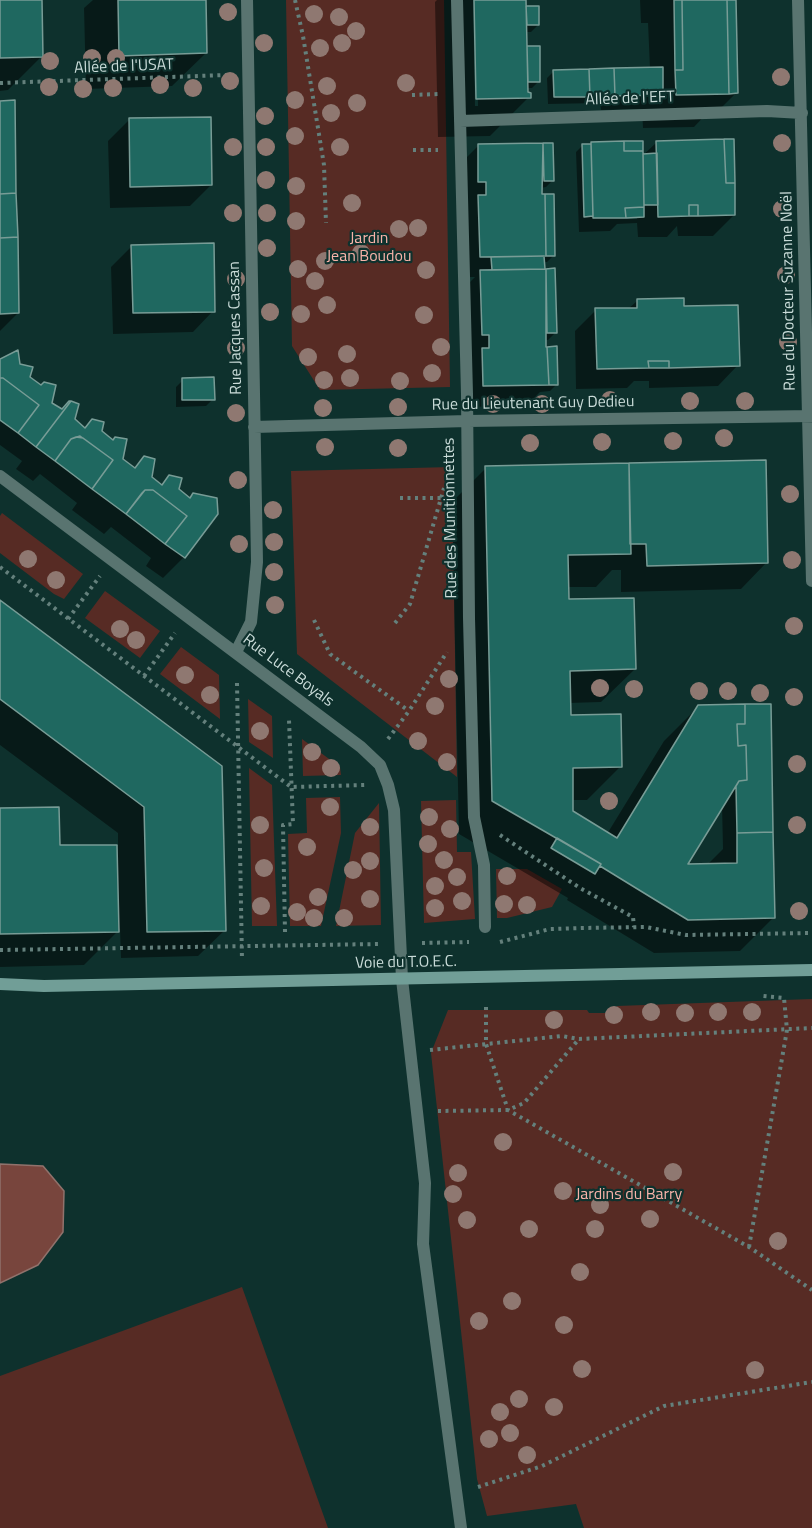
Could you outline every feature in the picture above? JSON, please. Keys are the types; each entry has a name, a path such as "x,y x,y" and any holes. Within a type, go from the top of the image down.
{"street":[{"name":"Rue Jacques Cassan","path":"236,652 251,622 257,562 247,0"},
{"name":"Rue des Munitionnettes","path":"457,0 474,817 484,865 485,927"},
{"name":"Rue du Docteur Suzanne Noël","path":"798,0 810,416 812,581"},
{"name":"Allée de l'EFT","path":"460,121 767,111 802,113"},
{"name":"Rue du Lieutenant Guy Dedieu","path":"254,427 810,416"},
{"name":"Rue Luce Boyals","path":"0,476 361,747 380,765 394,810 402,979 425,1183 423,1244 461,1528"},
{"name":"Voie du T.O.E.C.","path":"0,984 44,986 812,970"}],"path":[{"path":"295,0 324,165 326,223"},
{"name":"Allée de l'USAT","path":"0,83 249,75"},
{"path":"395,623 410,604 444,487"},
{"path":"400,498 441,498"},
{"path":"0,567 291,788 368,784"},
{"path":"68,619 100,576"},
{"path":"388,738 409,711 469,618"},
{"path":"314,620 330,654 409,711"},
{"path":"144,676 175,632"},
{"path":"237,680 242,982"},
{"path":"285,932 283,825 293,824 289,719"},
{"path":"474,817 580,888 633,917 634,927"},
{"path":"495,942 550,929 646,927 686,935 812,933"},
{"path":"0,950 475,942"},
{"path":"749,1247 788,1030 784,998 763,996"},
{"path":"486,1007 486,1044 508,1110 749,1247 812,1290"},
{"path":"427,1051 562,1036 579,1039 812,1028"},
{"path":"434,1111 508,1110 524,1103 579,1039"},
{"path":"470,1490 542,1466 664,1406 812,1382"}],"green space":[{"name":"Jardin Jean Boudou","path":"286,0 444,0 450,387 320,390 292,346"},
{"path":"452,467 457,777 297,654 291,471"},
{"path":"2,513 83,574 64,599 0,553 0,516"},
{"path":"105,591 160,631 140,658 85,618"},
{"path":"181,647 219,675 220,719 160,674"},
{"path":"248,699 272,716 273,758 249,742"},
{"path":"302,739 340,767 341,775 303,776"},
{"path":"249,768 272,785 277,926 252,926"},
{"path":"340,797 341,833 321,926 290,926 288,834 307,833 306,798"},
{"path":"456,800 457,852 471,852 475,919 424,923 421,801"},
{"path":"379,803 381,925 336,926 355,833"},
{"path":"496,869 527,869 562,889 552,907 507,918 497,918"},
{"name":"Jardins du Barry","path":"812,999 812,1528 584,1528 576,1504 487,1516 477,1479 431,1053 448,1010 587,1010 589,1013 613,1013 617,1006"},
{"path":"242,1287 328,1528 0,1528 0,1376"}],"shaded area":[{"path":"0,1164 43,1166 64,1191 63,1232 38,1265 0,1283"}],"building":[{"path":"0,0 42,0 43,57 0,58"},
{"path":"118,0 206,0 207,53 119,56"},
{"path":"474,0 526,0 528,92 531,93 531,98 476,99"},
{"path":"674,0 682,0 683,70 675,70"},
{"path":"682,0 727,0 729,94 676,95 675,70 683,70"},
{"path":"727,0 736,0 738,93 729,94"},
{"path":"526,6 539,6 539,25 527,25"},
{"path":"527,46 540,46 540,82 528,82"},
{"path":"663,67 663,95 615,96 614,68"},
{"path":"614,68 615,96 590,97 589,69"},
{"path":"589,69 590,97 554,97 553,70"},
{"path":"15,100 16,193 0,194 0,101"},
{"path":"211,117 212,185 130,187 129,118"},
{"path":"724,139 734,139 735,183 726,183"},
{"path":"724,139 726,183 735,183 735,215 698,216 698,205 689,205 689,216 658,217 656,141"},
{"path":"624,141 643,141 643,151 624,151"},
{"path":"624,141 624,151 643,151 644,207 625,208 626,218 593,218 591,142"},
{"path":"543,143 553,143 554,181 544,181"},
{"path":"543,143 542,194 545,194 546,256 480,257 478,195 486,195 486,182 478,182 478,144"},
{"path":"582,144 591,144 593,216 584,217"},
{"path":"657,153 658,205 644,205 643,154"},
{"path":"16,193 18,237 0,238 0,194"},
{"path":"545,194 554,194 555,256 546,256"},
{"path":"689,205 698,205 698,216 689,216"},
{"path":"644,207 644,217 626,218 625,208"},
{"path":"18,237 19,313 0,314 0,238"},
{"path":"214,243 215,312 133,313 131,245"},
{"path":"544,256 545,269 492,270 491,257"},
{"path":"555,268 557,333 547,333 546,269"},
{"path":"546,269 546,347 549,385 483,386 482,348 489,348 489,335 482,335 480,270"},
{"path":"684,298 684,306 738,305 740,366 669,368 669,361 648,361 649,368 597,369 595,308 637,308 637,299"},
{"path":"557,346 558,385 549,385 547,347"},
{"path":"18,350 20,364 33,367 30,377 41,385 44,382 56,385 52,403 62,409 71,401 36,447 18,433 39,405 0,378 0,359"},
{"path":"648,361 669,361 669,368 649,368"},
{"path":"214,377 215,400 182,400 182,378"},
{"path":"0,378 39,405 18,433 0,420"},
{"path":"71,401 79,404 75,419 85,428 92,419 104,422 102,431 113,440 115,437 127,439 123,459 135,468 144,456 155,459 152,477 162,485 169,475 182,478 179,489 190,498 193,493 217,498 218,514 185,558 165,544 187,516 153,490 145,490 126,514 92,489 113,460 83,438 71,439 55,461 36,447"},
{"path":"80,436 113,460 92,489 55,461 71,439"},
{"path":"766,460 768,563 647,566 646,544 630,544 629,463"},
{"path":"629,463 631,554 568,555 569,599 634,598 636,669 570,671 571,715 621,714 622,767 573,768 573,811 617,838 698,705 745,704 745,724 737,724 738,746 746,745 747,780 739,781 688,864 737,863 737,833 773,832 775,918 688,920 600,866 601,864 492,801 485,466"},
{"path":"145,490 153,490 187,516 165,544 126,514"},
{"path":"0,600 222,766 226,931 147,932 144,807 0,699"},
{"path":"745,704 771,704 773,832 737,833 736,786 739,781 747,780 746,745 738,746 737,724 745,724"},
{"path":"59,807 60,845 117,845 119,932 0,934 0,808"},
{"path":"557,838 601,864 595,874 551,848"}]}
